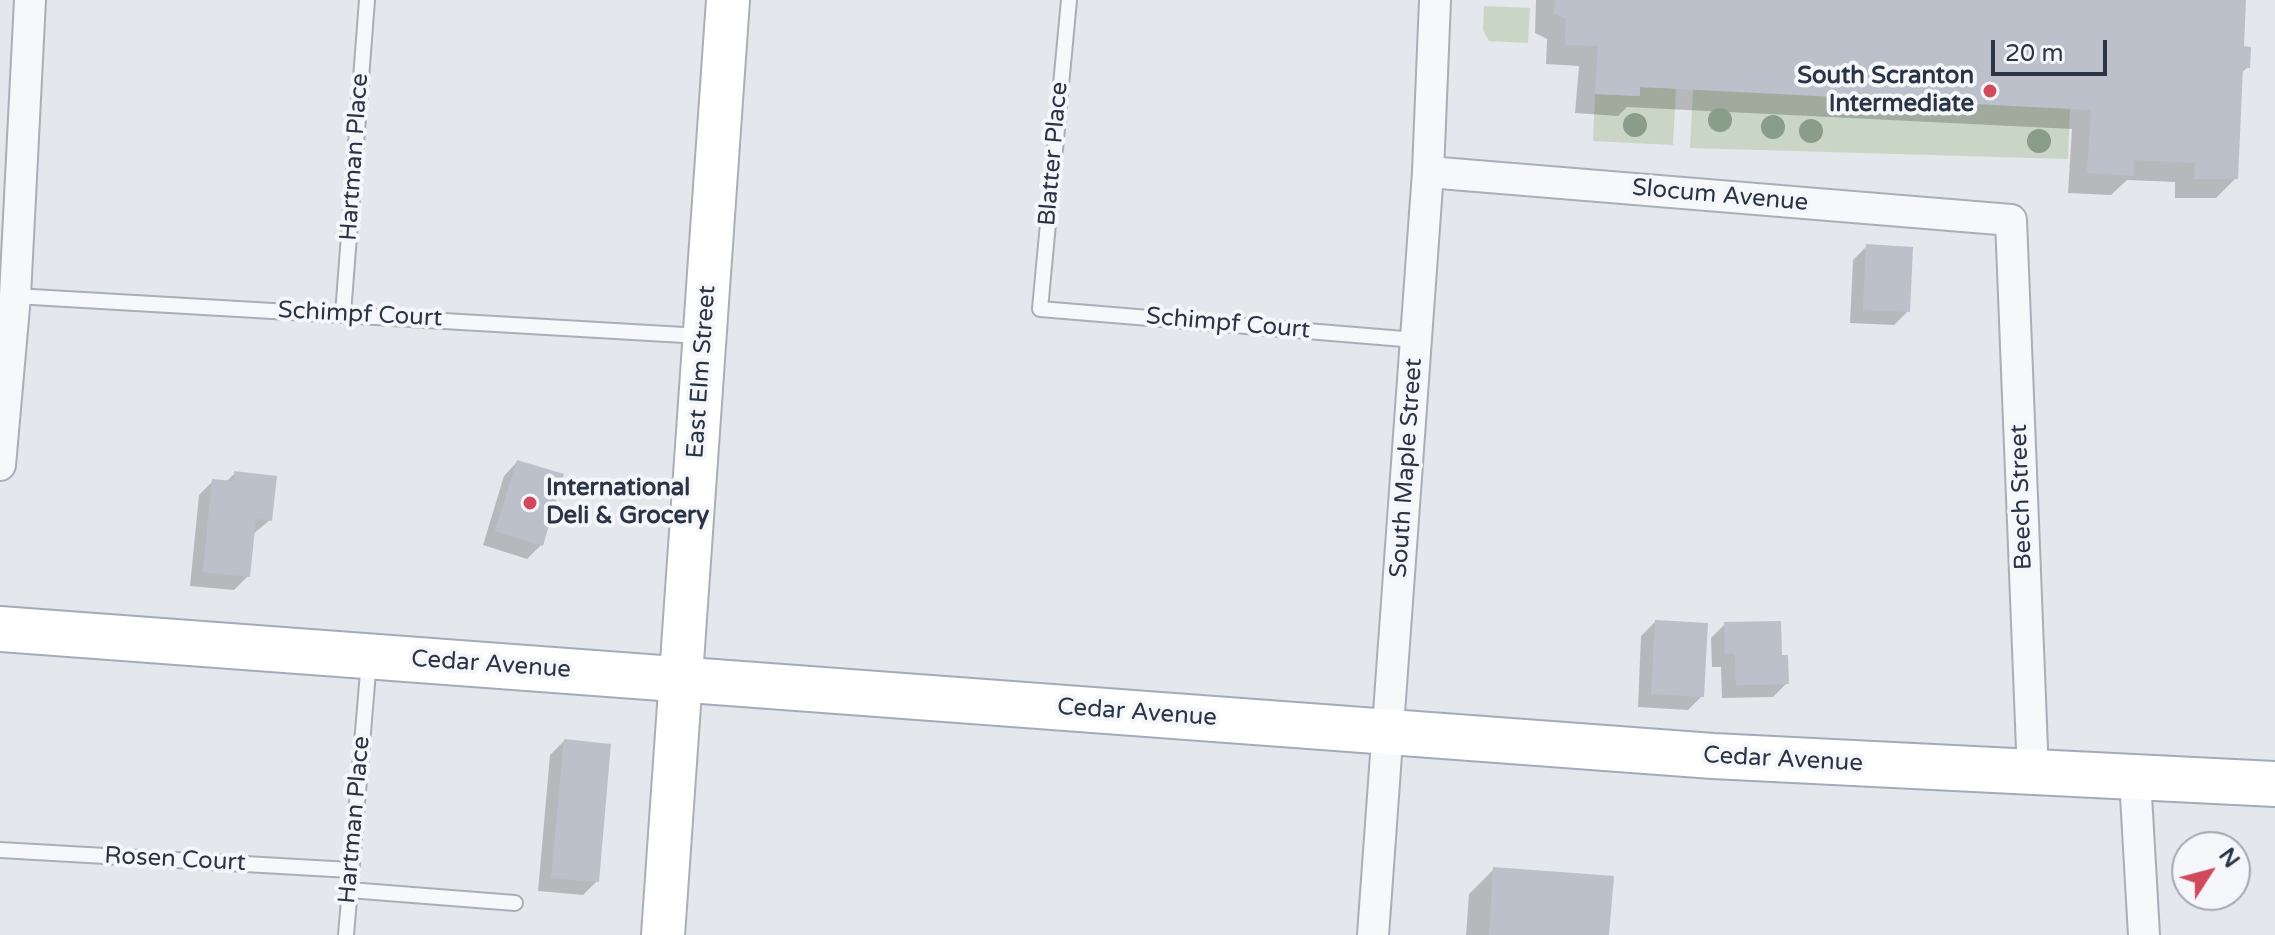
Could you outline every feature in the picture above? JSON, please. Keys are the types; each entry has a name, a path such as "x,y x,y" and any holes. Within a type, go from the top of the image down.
{"main road":[{"name":"Cedar Avenue","path":"0,629 1713,756 2275,784"}],"street":[{"path":"0,465 15,296 30,0"},
{"name":"East Elm Street","path":"663,935 728,0"},
{"name":"South Maple Street","path":"1373,935 1428,172 1435,0"},
{"name":"Slocum Avenue","path":"1428,172 2011,220"},
{"name":"Beech Street","path":"2011,220 2033,774"},
{"path":"2135,778 2144,935"}],"lane":[{"name":"Hartman Place","path":"343,314 367,0"},
{"name":"Blatter Place","path":"1040,309 1069,0"},
{"name":"Schimpf Court","path":"15,296 705,336"},
{"name":"Schimpf Court","path":"1040,309 1416,340"},
{"name":"Hartman Place","path":"346,935 370,656"},
{"name":"Rosen Court","path":"0,850 350,870"},
{"path":"349,890 515,903"}],"green space":[{"path":"1484,6 1530,8 1528,43 1489,41 1483,30"},
{"path":"1640,87 1676,88 1673,145 1593,141 1595,94 1640,96"},
{"path":"1693,89 2070,108 2068,159 1690,148"}],"building":[{"name":"South Scranton Intermediate","path":"1555,0 2246,0 2244,46 2251,47 2250,68 2243,68 2238,179 2194,179 2195,163 2134,160 2134,176 2087,173 2091,110 1640,87 1640,96 1595,94 1598,46 1565,45 1566,19 1554,13"},
{"path":"1866,244 1913,247 1910,312 1863,310"},
{"name":"International Deli & Grocery","path":"517,460 564,474 543,546 495,531"},
{"path":"234,471 277,476 272,521 256,519 250,577 203,572 212,479 234,481"},
{"path":"1655,620 1708,623 1704,697 1651,694"},
{"path":"1781,621 1782,655 1788,655 1789,684 1736,685 1735,654 1725,654 1724,622"},
{"path":"564,739 611,744 599,882 551,878"},
{"path":"1493,867 1614,876 1609,935 1489,935"}],"place":[{"name":"South Scranton Intermediate","path":"1990,91"},
{"name":"International Deli & Grocery","path":"530,503"}]}
